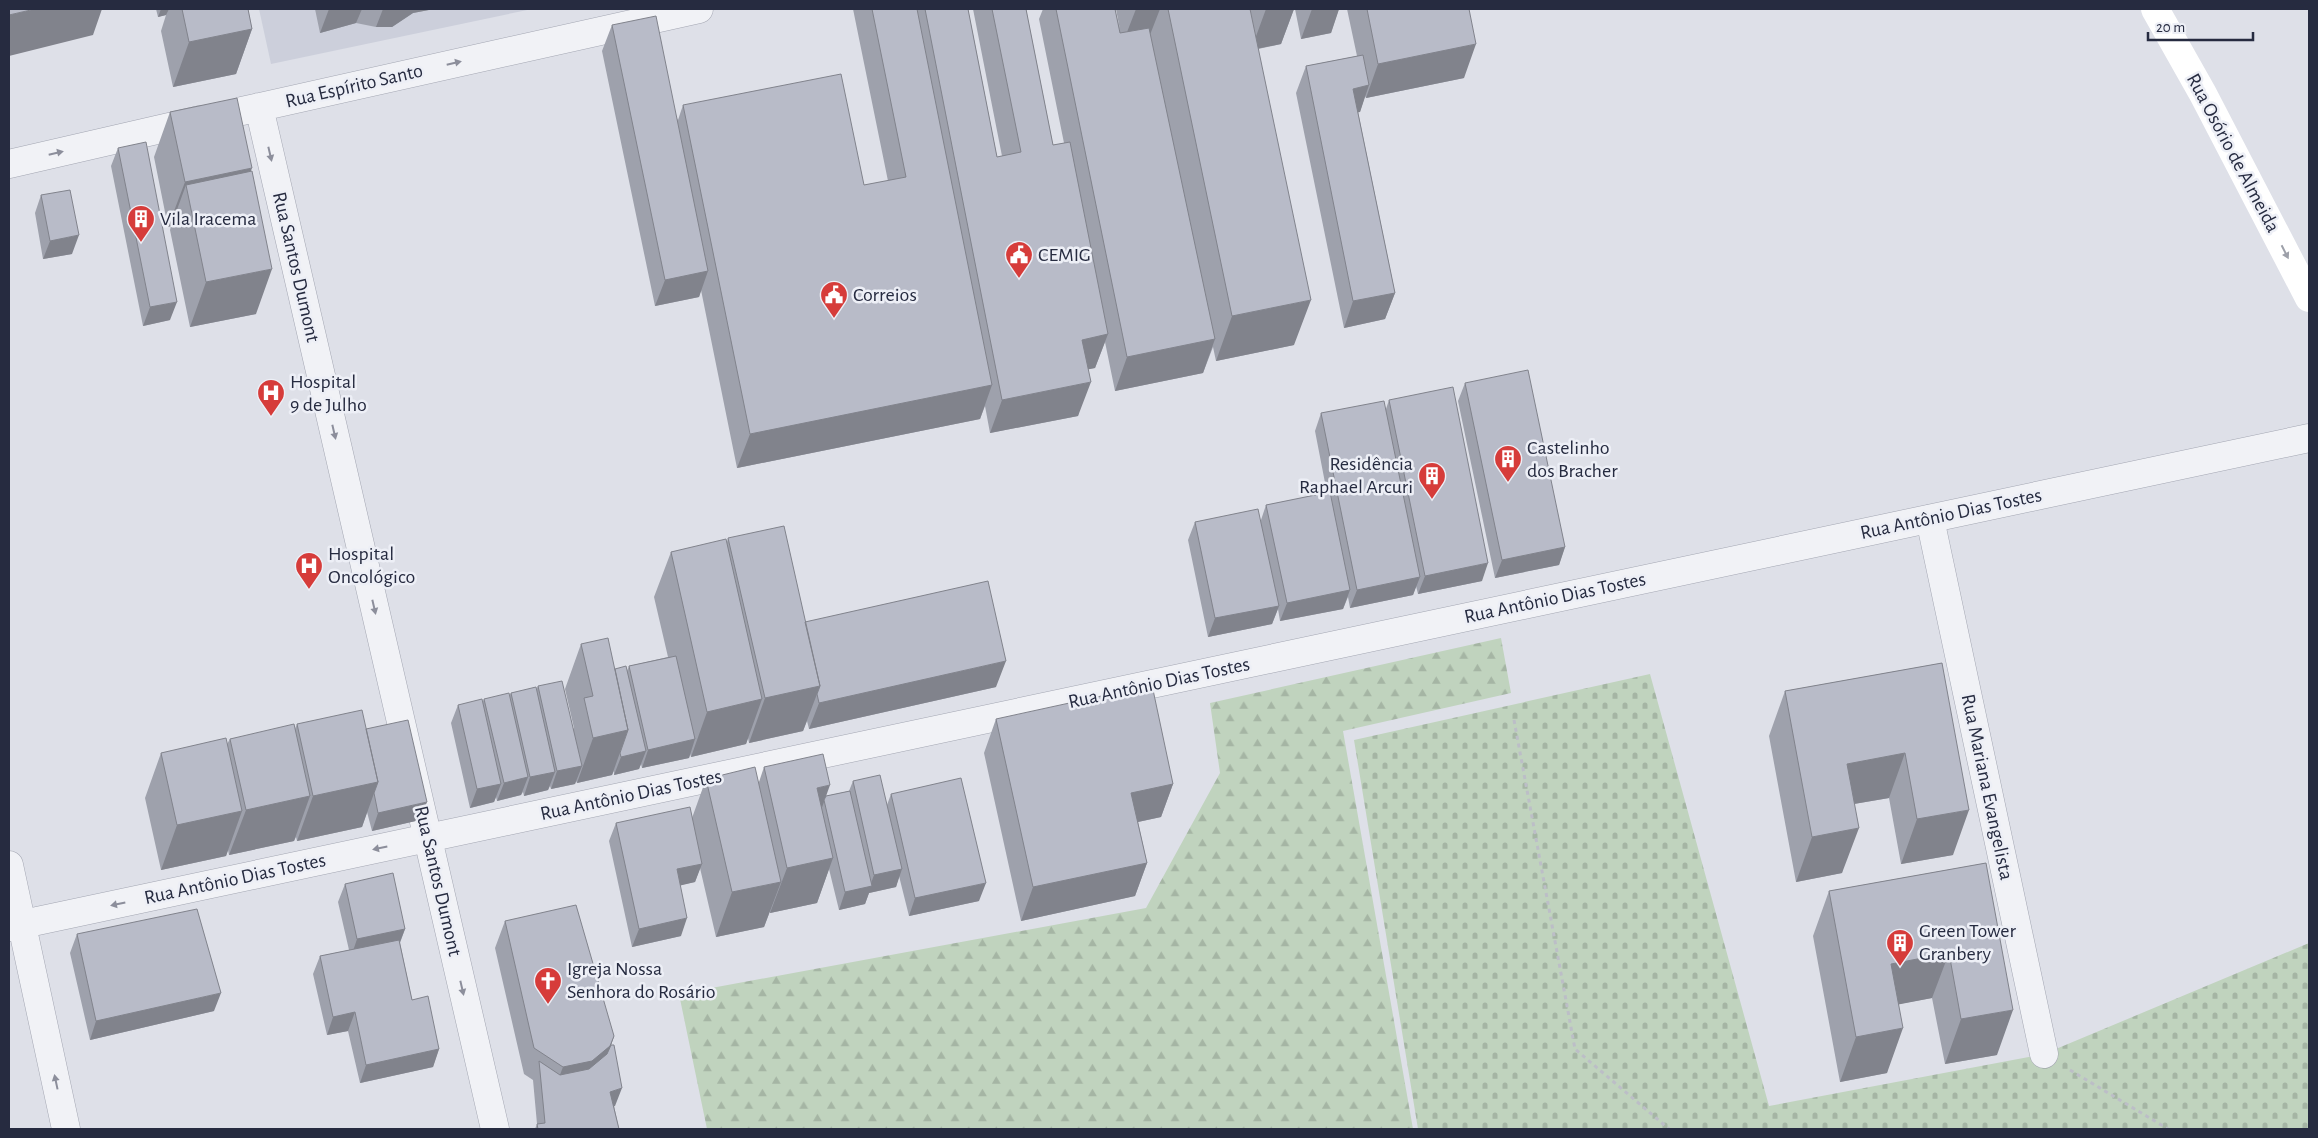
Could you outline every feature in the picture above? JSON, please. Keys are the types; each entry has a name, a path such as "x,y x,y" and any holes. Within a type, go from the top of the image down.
{"main road":[{"name":"Rua Osório de Almeida","path":"2155,9 2203,94 2309,298"}],"street":[{"name":"Rua Espírito Santo","path":"9,164 699,9"},
{"name":"Rua Santos Dumont","path":"259,107 495,1129"},
{"name":"Rua Antônio Dias Tostes","path":"15,925 2309,438"},
{"name":"Rua Mariana Evangelista","path":"1930,519 2044,1054"},
{"path":"9,865 15,925 66,1129"}],"path":[{"path":"1514,720 1575,1049 1670,1129"},
{"path":"2044,1054 2168,1129"}],"shaded area":[{"path":"259,9 532,9 271,64"}],"green space":[{"path":"1501,638 1511,693 1343,731 1413,1129 707,1129 679,994 1146,908 1220,773 1210,703"},
{"path":"1650,674 1769,1106 2044,1054 2309,943 2309,1129 1418,1129 1354,740"}],"building":[{"path":"9,9 35,9 9,15"},
{"path":"182,9 248,9 252,29 189,42"},
{"name":"Correios","path":"872,9 917,9 992,385 750,434 683,105 841,74 864,185 906,177"},
{"name":"CEMIG","path":"925,9 968,9 997,157 1021,152 992,9 1026,9 1053,145 1070,142 1108,334 1082,340 1091,382 1002,400"},
{"path":"1056,9 1115,9 1120,33 1149,28 1215,339 1127,357"},
{"path":"1168,9 1250,9 1311,300 1232,316"},
{"path":"1367,9 1469,9 1476,44 1378,64"},
{"path":"656,16 708,271 665,280 612,25"},
{"path":"1363,55 1369,85 1353,89 1395,293 1353,301 1306,66"},
{"path":"237,98 252,168 185,182 170,112"},
{"path":"146,142 177,302 150,307 118,148"},
{"path":"252,171 272,269 206,282 186,185"},
{"path":"70,190 79,235 50,241 41,195"},
{"name":"Castelinho dos Bracher","path":"1528,370 1565,547 1502,560 1465,383"},
{"name":"Residência Raphael Arcuri","path":"1453,387 1488,563 1425,576 1389,400"},
{"path":"1384,401 1420,577 1357,590 1321,413"},
{"path":"1330,492 1350,590 1287,603 1266,505"},
{"path":"1258,509 1279,606 1215,618 1195,522"},
{"path":"784,526 820,686 765,698 728,538"},
{"path":"726,539 762,699 707,712 671,552"},
{"path":"988,581 1006,661 819,703 817,694 820,686 805,622"},
{"path":"608,638 628,730 593,738 584,698 593,696 581,644"},
{"path":"676,656 695,739 648,750 629,666"},
{"path":"1942,663 1969,810 1917,819 1905,753 1847,764 1859,828 1812,837 1785,691"},
{"path":"626,666 646,751 621,757 620,753 628,730 615,669"},
{"path":"562,681 582,766 557,771 538,686"},
{"path":"1152,685 1173,784 1131,793 1147,863 1033,887 996,719"},
{"path":"536,687 555,772 530,777 511,693"},
{"path":"509,693 528,777 504,783 484,699"},
{"path":"482,699 501,784 477,789 458,705"},
{"path":"362,710 378,782 313,796 297,724"},
{"path":"408,720 427,802 378,813 374,793 378,782 366,729"},
{"path":"294,724 310,796 246,810 230,739"},
{"path":"226,738 242,811 177,825 161,753"},
{"path":"823,754 830,785 817,788 833,858 787,868 764,767"},
{"path":"755,767 781,882 732,892 706,779"},
{"path":"880,775 902,869 874,875 853,781"},
{"path":"961,778 986,883 915,898 891,794"},
{"path":"850,791 872,886 845,892 824,800 826,796"},
{"path":"690,807 702,864 677,869 687,918 639,929 616,823"},
{"path":"1986,863 2013,1010 1961,1019 1949,953 1891,964 1903,1028 1856,1037 1829,891"},
{"path":"393,873 405,929 357,939 345,884"},
{"name":"Igreja Nossa Senhora do Rosário","path":"576,905 614,1036 610,1046 592,1061 563,1067 534,1048 505,921"},
{"path":"197,909 221,993 96,1021 77,934"},
{"path":"399,940 412,1000 428,996 439,1049 366,1065 355,1012 333,1017 320,956"},
{"path":"611,1045 614,1045 622,1088 610,1092 619,1129 538,1129 537,1124 545,1123 539,1061 560,1075 589,1069 607,1054"}],"place":[{"name":"Vila Iracema","path":"141,243"},
{"name":"CEMIG","path":"1019,279"},
{"name":"Correios","path":"834,319"},
{"name":"Hospital 9 de Julho","path":"271,417"},
{"name":"Castelinho dos Bracher","path":"1508,483"},
{"name":"Residência Raphael Arcuri","path":"1432,500"},
{"name":"Hospital Oncológico","path":"309,590"},
{"name":"Green Tower Granbery","path":"1900,967"},
{"name":"Igreja Nossa Senhora do Rosário","path":"548,1005"}]}
